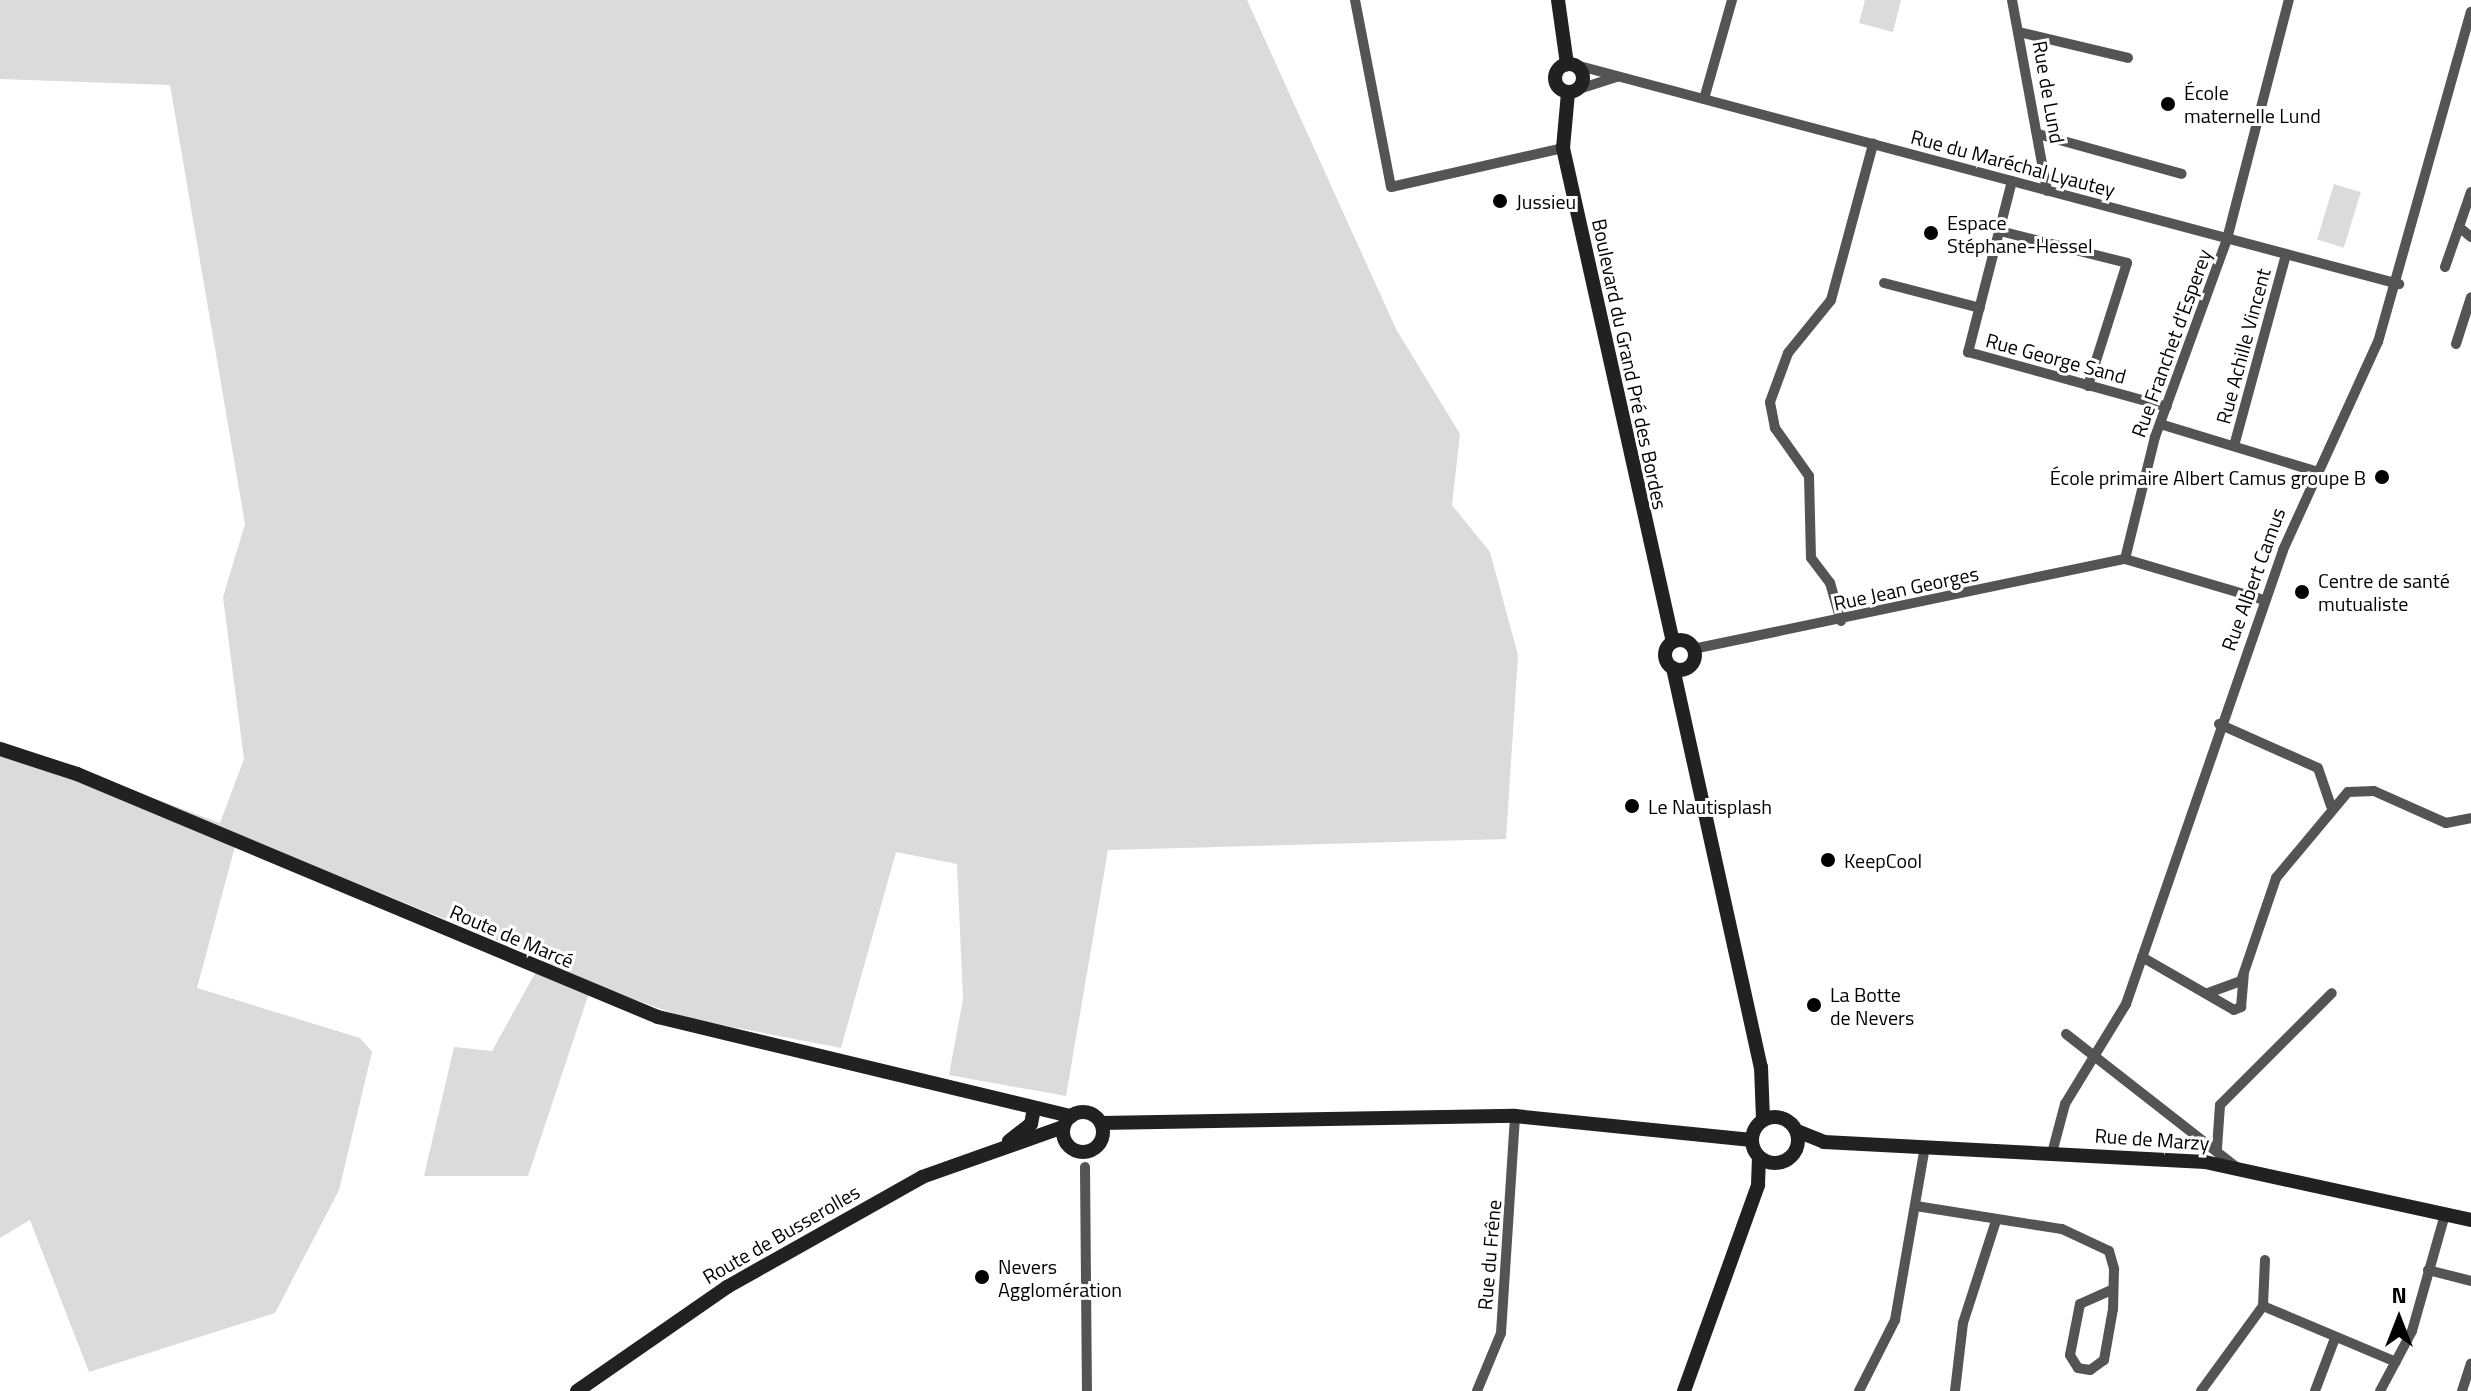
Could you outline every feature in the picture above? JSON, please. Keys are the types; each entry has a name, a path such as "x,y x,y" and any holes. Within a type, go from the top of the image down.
{"main road":[{"path":"1558,0 1570,64 1584,77 1574,91 1555,76 1570,64"},
{"name":"Boulevard du Grand Pré des Bordes","path":"1574,91 1563,148 1673,642 1665,653 1673,668"},
{"path":"1673,642 1693,649 1680,691"},
{"path":"1689,667 1673,668 1761,1067 1781,1118 1797,1131 1796,1150 1758,1185"},
{"name":"Route de Marcé","path":"0,749 77,774 658,1017 1031,1106 1066,1127 1088,1112 1101,1123"},
{"path":"1752,1140 1763,1120 1761,1067"},
{"path":"1000,1147 1028,1128 1031,1106"},
{"path":"1085,1167 1101,1123 1154,1120 1515,1116 1752,1140"},
{"path":"1763,1120 1781,1118"},
{"path":"1091,1147 1154,1120"},
{"path":"1066,1127 1091,1147"},
{"name":"Route de Busserolles","path":"577,1391 727,1287 922,1177 1000,1147 1066,1127"},
{"name":"Rue de Marzy","path":"1797,1131 1824,1142"},
{"path":"1684,1391 1758,1185 1759,1157 1752,1140"},
{"name":"Rue de Marzy","path":"1796,1150 1824,1142 2052,1153 2236,1167 2471,1220"},
{"path":"1759,1157 1779,1163"}],"street":[{"path":"1355,0 1391,187 1563,148"},
{"path":"1704,99 1732,0"},
{"name":"Rue de Lund","path":"2012,0 2047,191"},
{"name":"Rue Franchet d'Esperey","path":"2125,559 2160,424 2227,239 2289,0"},
{"name":"Rue Albert Camus","path":"2052,1153 2065,1104 2126,1004 2219,724 2264,600 2315,471 2399,284 2471,12"},
{"path":"2019,32 2128,58"},
{"name":"Rue du Maréchal Lyautey","path":"1570,64 2399,284"},
{"path":"1574,91 1619,76"},
{"path":"2038,134 2182,174"},
{"path":"1841,621 1830,583 1811,558 1809,476 1775,428 1770,402 1788,353 1831,300 1873,144"},
{"name":"Rue George Sand","path":"2012,181 1968,352 2167,407"},
{"path":"2445,267 2471,192"},
{"path":"2459,227 2471,237"},
{"path":"2000,231 2127,263 2088,386"},
{"name":"Rue Achille Vincent","path":"2234,446 2286,254"},
{"path":"1884,283 1980,308"},
{"path":"2456,344 2471,297"},
{"path":"2160,424 2315,471"},
{"path":"2125,559 2264,600"},
{"name":"Rue Jean Georges","path":"1693,649 1841,621 2125,559"},
{"path":"2219,724 2318,768 2331,806"},
{"path":"2208,993 2241,981 2276,878 2331,806 2361,788 2446,823 2471,818"},
{"path":"2142,957 2234,1010 2241,1007 2244,973"},
{"path":"2200,1132 2213,1124 2249,1071 2332,993"},
{"path":"2066,1034 2200,1132 2236,1167"},
{"name":"Rue du Frêne","path":"1477,1391 1501,1333 1515,1116"},
{"path":"2213,1124 2217,1148"},
{"path":"1859,1391 1895,1320 1925,1147"},
{"path":"1085,1167 1087,1391"},
{"path":"1916,1206 1995,1224 2062,1229 2100,1243 2112,1258 2113,1289 2104,1360 2090,1370 2078,1368 2070,1355 2080,1304 2113,1289"},
{"path":"2380,1391 2396,1362 2445,1214"},
{"path":"1955,1391 1963,1323 1995,1224"},
{"path":"2201,1391 2263,1306 2265,1260"},
{"path":"2428,1270 2471,1281"},
{"path":"2263,1306 2396,1362"},
{"path":"2315,1391 2335,1338"},
{"path":"2462,1391 2471,1363"}],"shaded area":[{"path":"0,0 1247,0 1396,329 1460,434 1452,505 1490,552 1518,655 1506,839 1108,850 1066,1096 949,1075 963,999 957,864 896,852 841,1048 686,1018 592,984 528,1176 424,1176 454,1047 492,1051 543,959 238,835 197,988 360,1038 372,1052 339,1190 275,1313 89,1372 30,1220 0,1238 0,741 220,823 244,759 223,597 245,524 170,85 0,79"},
{"path":"1865,0 1901,0 1893,32 1859,23"},
{"path":"2334,184 2361,192 2344,248 2317,239"}],"place":[{"name":"École maternelle Lund","path":"2168,104"},
{"name":"Jussieu","path":"1500,201"},
{"name":"Espace Stéphane-Hessel","path":"1931,233"},
{"name":"École primaire Albert Camus groupe B","path":"2382,477"},
{"name":"Centre de santé mutualiste","path":"2302,592"},
{"name":"Le Nautisplash","path":"1632,806"},
{"name":"KeepCool","path":"1828,860"},
{"name":"La Botte de Nevers","path":"1814,1005"},
{"name":"Nevers Agglomération","path":"982,1277"}]}
